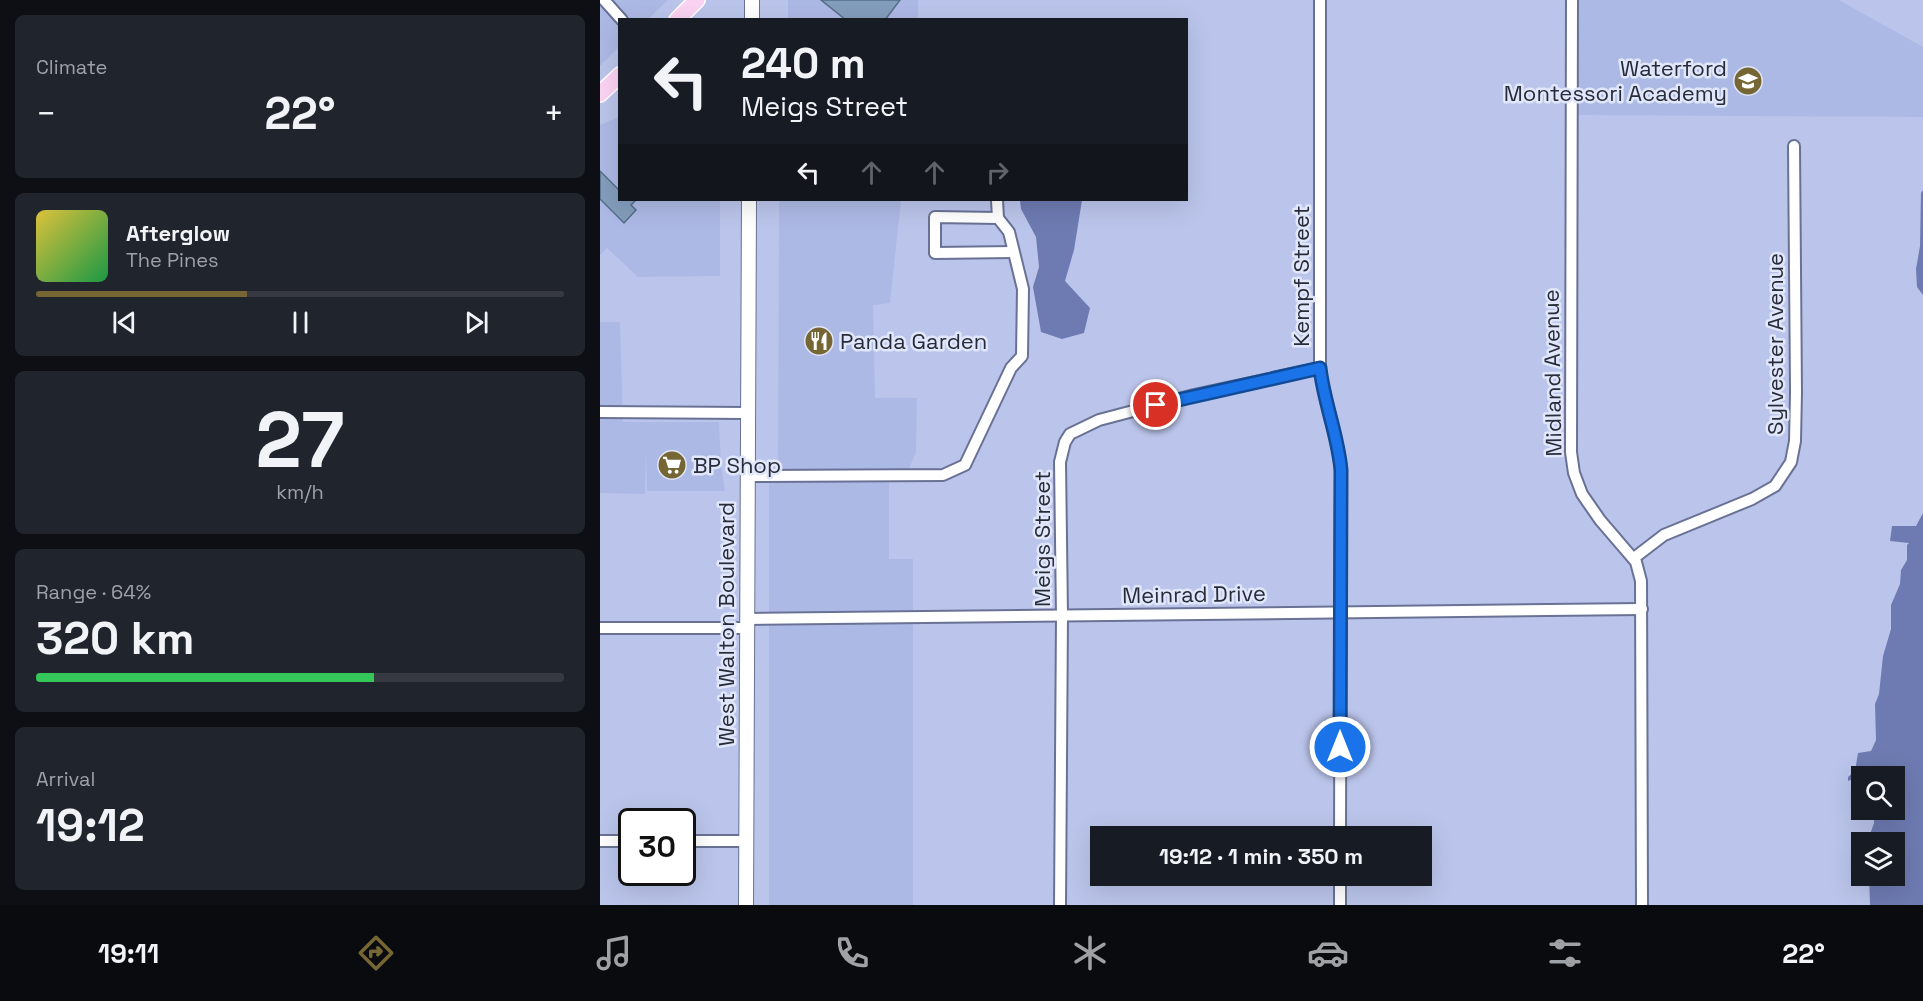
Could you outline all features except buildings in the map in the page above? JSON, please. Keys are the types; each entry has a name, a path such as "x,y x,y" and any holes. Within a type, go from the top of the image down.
{"main road":[{"path":"679,18 697,0"},
{"path":"752,0 752,18"},
{"path":"600,94 618,77"},
{"name":"West Walton Boulevard","path":"746,905 749,201"}],"street":[{"path":"604,0 620,18"},
{"name":"Kempf Street","path":"1320,0 1320,368 1336,434 1341,470 1340,826"},
{"name":"Midland Avenue","path":"1572,0 1571,452 1574,473 1582,494 1600,520 1634,558 1641,581 1642,905"},
{"name":"Sylvester Avenue","path":"1634,558 1664,535 1752,499 1775,486 1791,462 1795,441 1796,392 1794,146"},
{"path":"747,476 943,475 965,465 1011,368 1022,356 1023,289 1008,232 998,218 997,201"},
{"path":"998,218 935,217 935,253 1013,252"},
{"name":"Meigs Street","path":"1060,905 1062,615 1060,462 1065,442 1070,434 1099,420 1194,395 1320,368"},
{"path":"600,412 748,413"},
{"name":"Meinrad Drive","path":"600,628 1062,615 1642,609"},
{"path":"600,841 618,841"},
{"path":"696,841 746,841"},
{"path":"1340,886 1340,905"}],"shaded area":[{"path":"600,0 668,0 649,18 618,18 618,48 600,66"},
{"path":"788,0 918,0 918,18 788,18"},
{"name":"Waterford Montessori Academy","path":"1574,0 1839,0 1923,47 1923,117 1574,115"},
{"path":"618,117 618,201 720,201 720,276 638,277 607,248 600,255 600,125"},
{"path":"1923,190 1923,295 1917,287 1916,269 1920,246 1921,193"},
{"path":"779,201 901,201 890,303 873,305 875,398 917,398 916,452 908,471 778,474"},
{"path":"1020,201 1082,201 1074,250 1065,281 1090,308 1084,333 1062,339 1041,332 1033,287 1039,267 1036,237 1021,209"},
{"path":"600,322 620,322 623,422 719,422 725,491 647,491 646,453 645,494 600,493"},
{"path":"889,480 889,559 913,559 913,905 769,905 769,482"},
{"path":"1923,513 1923,905 1870,905 1869,886 1905,886 1905,832 1871,832 1874,820 1905,820 1905,766 1856,766 1858,753 1871,751 1876,740 1875,704 1879,694 1883,656 1891,629 1891,605 1900,584 1901,570 1907,560 1909,543 1890,541 1892,526 1916,526"}],"place":[{"name":"Waterford Montessori Academy","path":"1748,81"},
{"name":"Panda Garden","path":"819,341"},
{"name":"BP Shop","path":"672,465"}],"route":[{"path":"1156,405 1320,368 1336,434 1341,470 1340,747"}]}
